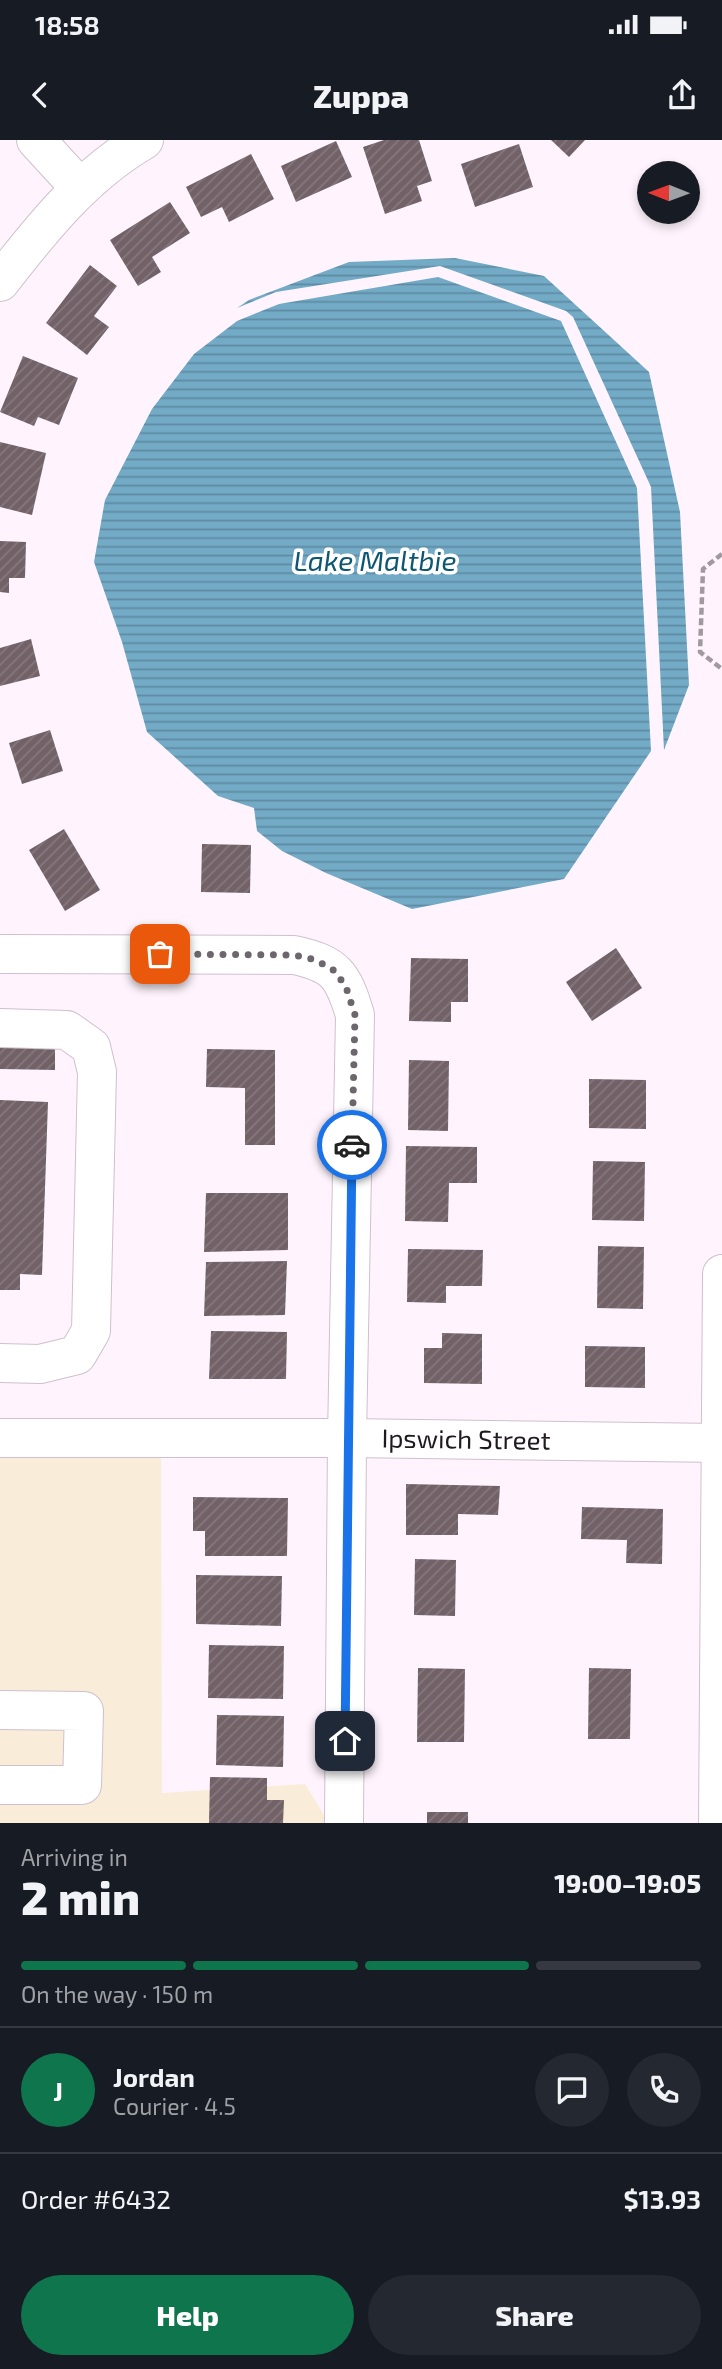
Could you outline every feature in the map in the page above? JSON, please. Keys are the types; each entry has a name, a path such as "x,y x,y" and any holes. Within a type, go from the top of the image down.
{"street":[{"path":"36,140 80,188"},
{"path":"0,282 45,225 80,188 117,156 144,140"},
{"path":"0,954 294,955 316,960 335,971 346,987 355,1015 347,1438 344,1823"},
{"path":"0,1028 67,1030 91,1047 97,1072 91,1331 77,1355 40,1364 0,1363"},
{"path":"718,1823 722,1274"},
{"name":"Ipswich Street","path":"0,1438 347,1438 721,1443"},
{"path":"0,1710 84,1711 82,1785 0,1785"}],"path":[{"path":"722,554 703,569 700,652 722,669"}],"shaded area":[{"path":"0,1451 161,1451 162,1793 305,1784 329,1823 0,1823"}],"water":[{"path":"455,258 544,276 649,372 680,512 689,685 664,750 651,487 573,317 566,311 440,266 276,292 237,308 249,300 349,262"},
{"name":"Lake Maltbie","path":"438,277 561,321 637,488 651,751 564,879 412,909 326,873 282,851 257,831 254,808 218,796 147,732 122,642 94,562 105,500 152,409 194,354 237,321 279,304"}],"building":[{"path":"384,140 419,140 432,181 417,186 422,201 385,214 363,147"},
{"path":"551,140 585,140 569,157"},
{"path":"336,141 352,177 296,202 281,166"},
{"path":"519,144 533,187 475,207 461,164"},
{"path":"251,154 274,199 229,222 222,207 201,217 186,187"},
{"path":"170,202 190,233 152,257 161,272 138,286 110,240"},
{"path":"90,265 117,286 94,316 109,327 87,355 46,323"},
{"path":"23,356 78,378 59,425 38,417 34,426 0,412"},
{"path":"0,442 46,453 32,515 0,507"},
{"path":"0,541 26,542 25,578 9,578 9,593 0,592"},
{"path":"31,639 40,676 0,686 0,648"},
{"path":"50,730 63,771 22,784 9,743"},
{"path":"64,829 100,890 65,911 29,850"},
{"path":"202,844 251,845 250,893 201,892"},
{"path":"616,948 642,988 592,1021 566,982"},
{"path":"411,958 468,959 468,1002 451,1002 451,1022 409,1021"},
{"path":"0,1044 55,1045 55,1070 0,1069"},
{"path":"207,1049 275,1050 275,1145 245,1145 245,1088 206,1087"},
{"path":"409,1060 449,1061 448,1131 408,1130"},
{"path":"589,1079 646,1080 646,1129 589,1128"},
{"path":"0,1100 48,1102 42,1275 20,1274 20,1290 0,1290"},
{"path":"406,1146 477,1147 477,1183 449,1183 448,1222 405,1221"},
{"path":"593,1161 645,1162 644,1221 592,1220"},
{"path":"206,1193 288,1193 288,1250 204,1252"},
{"path":"598,1246 644,1247 643,1309 597,1308"},
{"path":"408,1249 483,1250 482,1286 446,1286 446,1303 407,1302"},
{"path":"287,1261 285,1315 204,1316 206,1262"},
{"path":"211,1331 287,1332 286,1379 209,1379"},
{"path":"442,1333 482,1334 482,1384 424,1383 424,1348 442,1348"},
{"path":"585,1346 645,1347 645,1388 585,1387"},
{"path":"406,1484 500,1486 498,1515 458,1514 458,1535 406,1535"},
{"path":"193,1497 288,1498 287,1556 205,1556 205,1531 193,1531"},
{"path":"582,1507 663,1509 662,1564 626,1563 627,1540 581,1539"},
{"path":"415,1559 456,1560 455,1616 414,1615"},
{"path":"196,1575 282,1576 281,1626 196,1624"},
{"path":"209,1645 284,1646 283,1699 208,1698"},
{"path":"418,1668 465,1669 464,1742 417,1742"},
{"path":"589,1668 631,1669 630,1739 588,1739"},
{"path":"217,1715 284,1716 283,1767 216,1765"},
{"path":"210,1777 267,1778 267,1800 284,1800 283,1823 209,1823"},
{"path":"427,1812 468,1812 468,1823 427,1823"}],"way so far":[{"path":"160,954 294,955 316,960 335,971 346,987 355,1015 352,1145"}],"route":[{"path":"345,1741 352,1145"}]}
